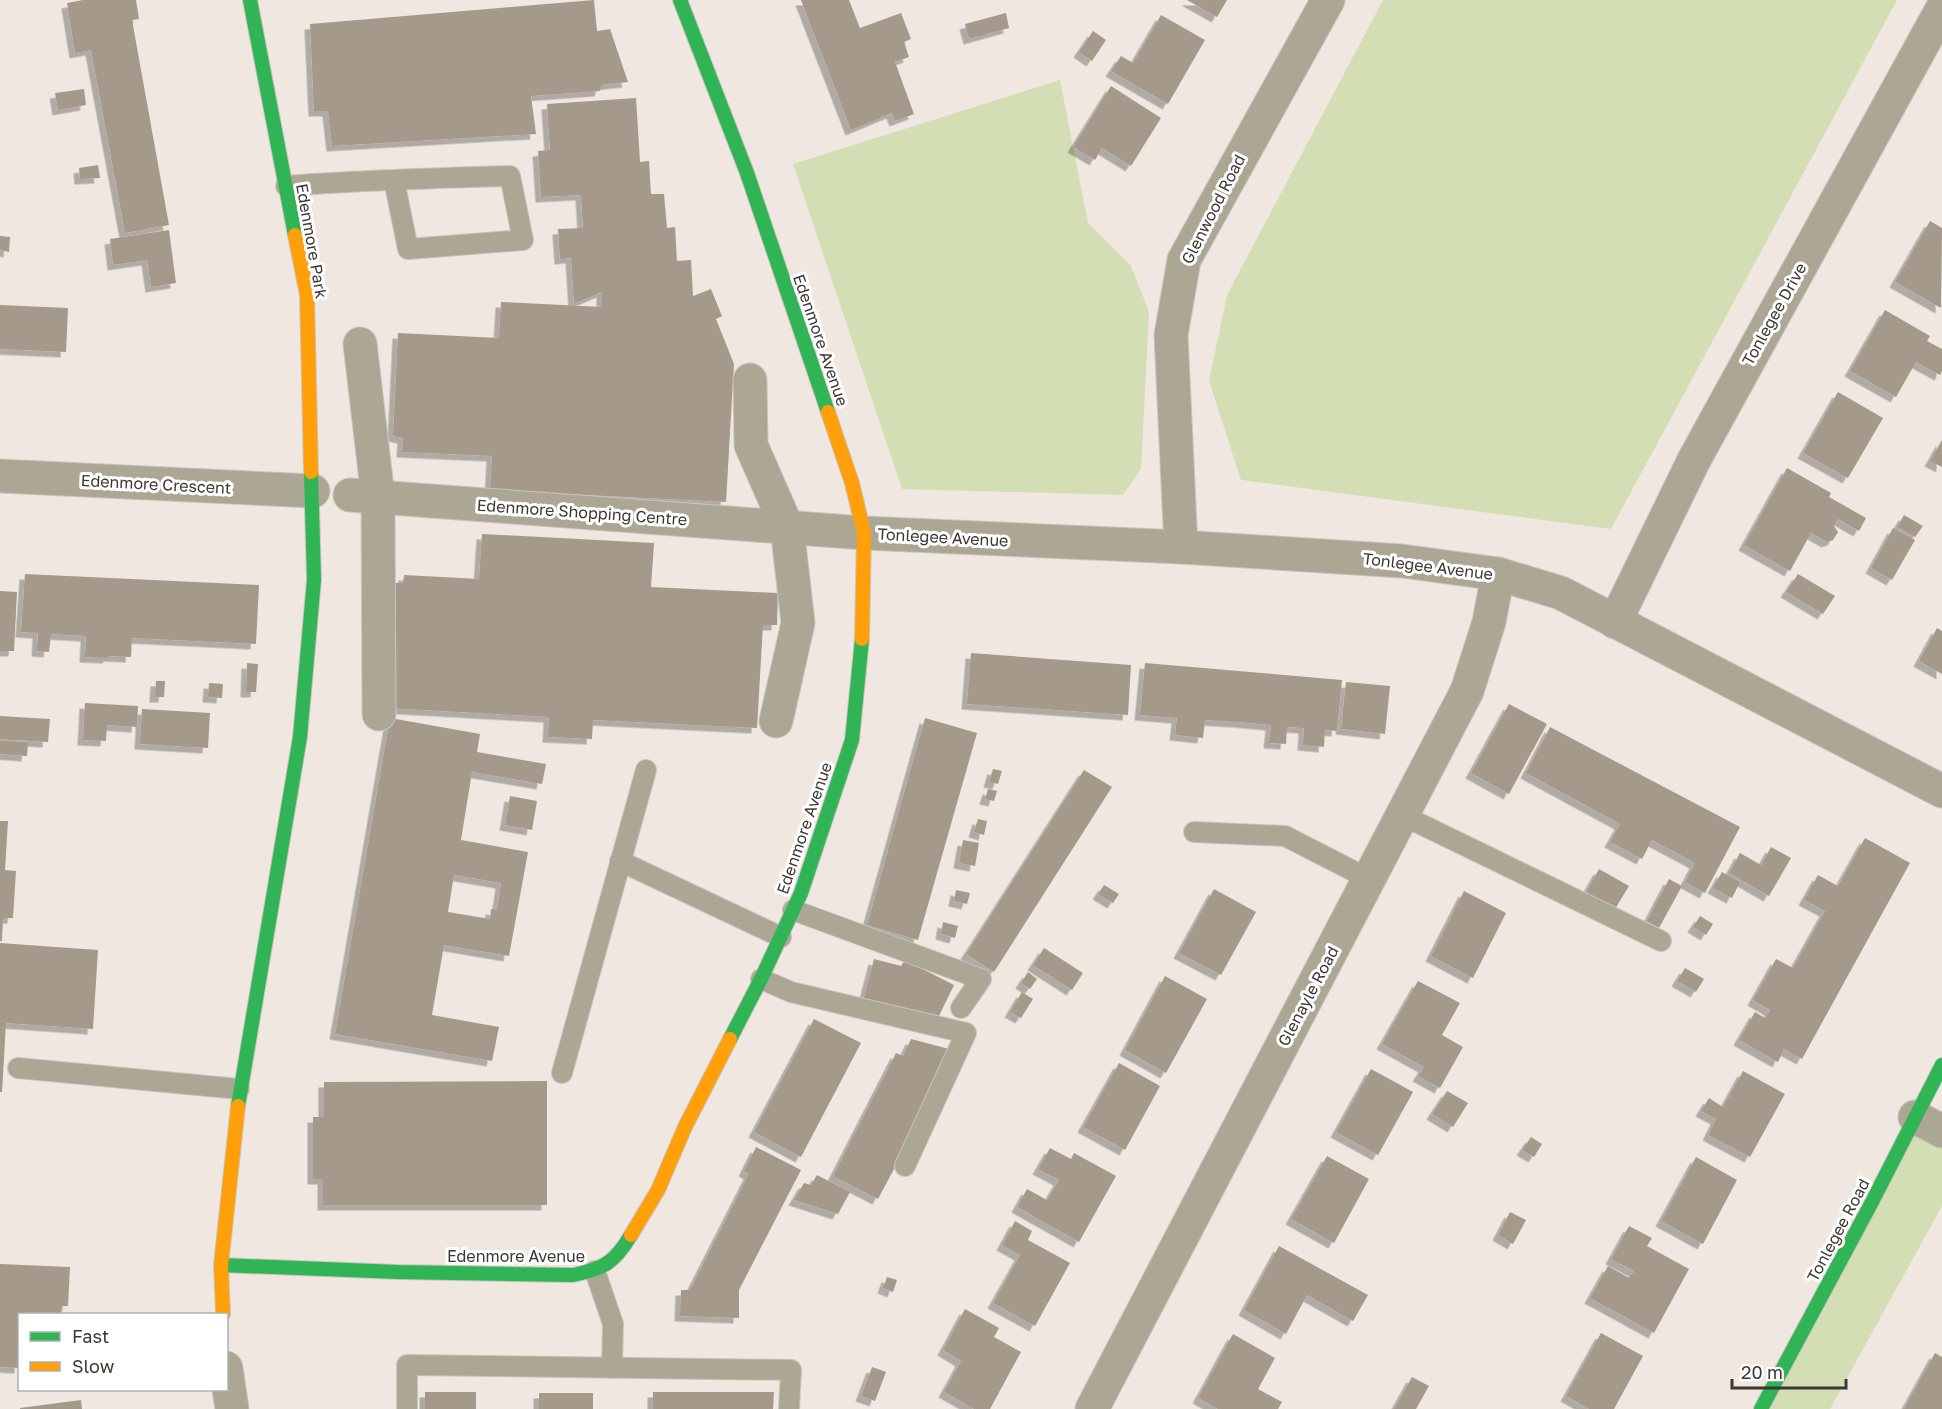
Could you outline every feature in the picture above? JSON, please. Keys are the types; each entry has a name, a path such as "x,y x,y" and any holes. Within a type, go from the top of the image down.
{"street":[{"name":"Edenmore Park","path":"223,1313 221,1265 239,1089 300,738 314,580 307,295 250,0"},
{"name":"Edenmore Avenue","path":"221,1265 573,1275 595,1271 620,1254 658,1190 685,1127 761,979 801,893 852,740 863,629 864,533 852,483 747,173 680,0"},
{"name":"Glenwood Road","path":"1181,547 1171,336 1184,260 1328,0"},
{"name":"Tonlegee Drive","path":"1615,622 1694,460 1942,9"},
{"path":"360,344 364,496 379,714"},
{"path":"750,380 751,445 787,527 798,623 776,721"},
{"name":"Edenmore Crescent","path":"0,476 313,491"},
{"name":"Edenmore Shopping Centre","path":"364,496 864,533"},
{"name":"Tonlegee Avenue","path":"864,533 1181,547 1402,561 1498,574 1561,593 1942,791"},
{"name":"Glenayle Road","path":"1092,1409 1467,691 1489,621 1498,574"},
{"name":"Tonlegee Road","path":"1761,1409 1873,1200 1928,1124 1942,1065"},
{"path":"228,1382 232,1409"}],"lane":[{"path":"286,186 394,180 510,176 523,240 408,249 394,180"},
{"path":"562,1073 646,770"},
{"path":"1402,815 1660,941"},
{"path":"1194,832 1285,836 1369,879"},
{"path":"620,861 781,937"},
{"path":"793,910 981,979 961,1008"},
{"path":"761,979 791,992 966,1033 905,1166"},
{"path":"18,1068 239,1089"},
{"path":"595,1271 613,1324 612,1368"},
{"path":"407,1409 407,1365 791,1370 789,1409"}],"green space":[{"path":"1383,0 1897,0 1611,529 1241,480 1209,381 1227,295"},
{"path":"1060,80 1088,223 1131,266 1149,312 1141,469 1123,495 902,489 793,164"},
{"path":"1917,1119 1942,1132 1942,1206 1830,1409 1762,1409"}],"building":[{"path":"83,0 136,0 139,19 132,20 169,225 125,233 91,50 75,53 67,3"},
{"path":"594,0 597,31 610,29 628,82 602,85 600,91 531,96 536,134 332,146 328,111 314,111 310,24"},
{"path":"801,0 849,0 860,28 901,13 911,39 904,42 909,57 895,62 914,114 895,121 892,113 851,130"},
{"path":"1187,0 1227,0 1217,17"},
{"path":"1006,13 1009,28 969,39 965,24"},
{"path":"1161,15 1205,40 1168,104 1111,71 1121,56 1133,63"},
{"path":"1093,31 1106,40 1092,61 1079,52"},
{"path":"1111,86 1161,118 1131,166 1102,148 1095,160 1073,147"},
{"path":"84,89 86,105 58,110 55,93"},
{"path":"636,98 640,162 649,161 651,194 664,194 667,228 675,227 677,261 691,260 693,296 711,289 722,316 716,319 734,364 726,502 490,490 492,456 402,452 403,438 393,436 398,333 499,338 501,302 602,307 602,292 574,304 571,258 560,259 558,229 583,228 581,195 541,197 538,151 550,150 547,104"},
{"path":"98,165 100,178 80,179 79,168"},
{"path":"1930,221 1942,228 1941,308 1895,282"},
{"path":"169,230 176,283 151,287 147,260 113,265 110,239"},
{"path":"0,236 10,237 9,252 0,250"},
{"path":"0,305 68,308 66,352 0,349"},
{"path":"1885,310 1930,336 1927,341 1942,349 1940,375 1916,362 1896,397 1850,371"},
{"path":"1838,392 1883,418 1848,478 1803,453"},
{"path":"1942,440 1942,467 1930,461"},
{"path":"1787,468 1831,493 1829,497 1866,518 1859,531 1838,519 1834,526 1838,532 1833,540 1827,542 1811,533 1790,571 1744,545"},
{"path":"1904,515 1923,526 1915,537 1897,527"},
{"path":"1893,528 1915,540 1892,580 1871,568"},
{"path":"482,534 654,543 651,587 778,593 777,625 763,625 757,728 593,720 592,739 548,737 549,717 387,708 394,583 403,583 404,575 479,579"},
{"path":"25,574 259,585 256,644 132,638 131,657 85,657 86,636 51,634 49,652 37,651 38,633 21,632"},
{"path":"1798,574 1835,596 1823,614 1786,592"},
{"path":"0,591 17,592 14,651 0,651"},
{"path":"1937,628 1942,631 1942,674 1919,661"},
{"path":"971,653 1131,665 1128,715 967,704"},
{"path":"247,663 258,664 256,692 246,692"},
{"path":"1145,663 1342,680 1337,731 1325,730 1324,747 1303,745 1304,728 1287,727 1286,744 1269,743 1271,725 1238,722 1205,720 1203,738 1175,735 1177,718 1140,715"},
{"path":"156,681 165,681 164,697 155,697"},
{"path":"1346,682 1390,686 1385,734 1341,729"},
{"path":"209,683 223,684 222,698 208,697"},
{"path":"85,703 138,706 137,727 107,725 106,741 83,740"},
{"path":"1509,704 1547,724 1509,794 1471,773"},
{"path":"142,709 210,713 208,748 140,744"},
{"path":"0,716 50,719 48,742 0,739"},
{"path":"390,718 480,734 477,752 546,764 542,784 472,772 461,840 528,852 509,956 444,945 432,1015 499,1027 492,1061 335,1034","holes":["454,875 501,883 497,910 491,909 490,919 448,912"]},
{"path":"925,718 977,733 918,940 867,925"},
{"path":"1550,727 1740,827 1705,893 1685,882 1695,863 1652,840 1642,859 1610,842 1620,824 1526,773"},
{"path":"0,741 28,742 27,756 0,754"},
{"path":"993,769 1002,771 998,784 989,782"},
{"path":"1084,770 1112,787 994,972 966,954"},
{"path":"988,789 997,791 994,801 985,799"},
{"path":"510,796 537,801 532,830 505,825"},
{"path":"978,819 987,821 984,835 974,832"},
{"path":"0,821 8,821 5,870 16,871 13,918 3,918 2,941 0,941"},
{"path":"1865,838 1910,863 1802,1059 1784,1049 1778,1062 1739,1040 1755,1012 1765,1018 1770,1010 1753,1000 1776,959 1793,968 1825,911 1804,900 1818,875 1838,886"},
{"path":"963,840 979,843 975,866 959,863"},
{"path":"1771,847 1791,858 1769,896 1729,873 1740,853 1761,865"},
{"path":"1599,869 1629,886 1615,909 1586,892"},
{"path":"1722,872 1740,882 1732,898 1713,888"},
{"path":"1669,879 1682,886 1659,928 1647,921"},
{"path":"1104,885 1119,894 1113,903 1098,894"},
{"path":"1214,889 1256,912 1221,975 1179,953"},
{"path":"956,890 970,893 967,904 954,901"},
{"path":"1464,891 1506,913 1473,978 1431,956"},
{"path":"1700,916 1713,924 1706,935 1693,927"},
{"path":"943,922 958,926 955,938 941,934"},
{"path":"0,943 98,950 93,1029 6,1023 2,1092 0,1092"},
{"path":"1044,948 1083,973 1072,990 1033,965"},
{"path":"874,959 901,966 905,960 954,985 937,1020 916,1010 914,1015 863,1001"},
{"path":"1685,968 1704,979 1696,992 1677,981"},
{"path":"1028,972 1037,979 1030,989 1021,983"},
{"path":"1165,976 1207,999 1166,1073 1125,1050"},
{"path":"1418,981 1460,1003 1442,1035 1463,1047 1440,1088 1418,1076 1424,1067 1382,1044"},
{"path":"1022,992 1033,999 1021,1018 1010,1012"},
{"path":"814,1019 861,1043 801,1157 754,1132"},
{"path":"911,1039 957,1051 878,1199 833,1176 896,1053 903,1056"},
{"path":"1119,1063 1160,1086 1125,1150 1083,1127"},
{"path":"1371,1069 1413,1092 1378,1155 1336,1132"},
{"path":"1743,1071 1785,1094 1750,1157 1708,1135 1716,1119 1701,1111 1709,1098 1723,1107"},
{"path":"547,1081 547,1205 323,1205 323,1179 313,1179 313,1117 324,1117 324,1082"},
{"path":"1447,1091 1468,1103 1453,1127 1432,1114"},
{"path":"1531,1137 1542,1144 1534,1157 1522,1150"},
{"path":"756,1147 801,1170 739,1290 739,1318 680,1316 681,1290 690,1290 749,1174 744,1171"},
{"path":"1050,1148 1071,1159 1074,1153 1116,1176 1079,1242 1017,1207 1027,1189 1047,1200 1059,1180 1038,1169"},
{"path":"1327,1156 1369,1179 1334,1243 1291,1219"},
{"path":"1696,1157 1737,1180 1703,1244 1661,1221"},
{"path":"817,1175 850,1192 838,1214 794,1200 804,1183 811,1185"},
{"path":"1510,1212 1526,1220 1513,1244 1498,1235"},
{"path":"1015,1221 1032,1231 1028,1240 1070,1263 1035,1326 993,1303 1020,1255 1002,1245"},
{"path":"1629,1226 1652,1238 1647,1246 1689,1269 1654,1333 1590,1298 1608,1266 1629,1278 1634,1271 1611,1259"},
{"path":"1279,1246 1368,1295 1353,1321 1307,1295 1286,1334 1244,1310"},
{"path":"0,1264 70,1267 68,1306 62,1306 61,1313 18,1313 18,1368 0,1367"},
{"path":"887,1277 897,1280 893,1292 883,1288"},
{"path":"965,1309 999,1328 994,1337 1021,1352 990,1409 974,1409 944,1392 961,1361 943,1350"},
{"path":"1601,1333 1643,1356 1614,1409 1589,1409 1566,1396"},
{"path":"1233,1334 1275,1358 1258,1389 1282,1402 1278,1409 1218,1409 1198,1398"},
{"path":"1935,1353 1942,1357 1942,1409 1904,1409"},
{"path":"872,1367 886,1372 875,1401 861,1396"},
{"path":"1412,1377 1429,1386 1416,1409 1394,1409"},
{"path":"425,1392 476,1392 476,1409 425,1409"},
{"path":"653,1392 774,1392 773,1409 653,1409"},
{"path":"539,1393 593,1393 593,1409 539,1409"},
{"path":"81,1400 82,1409 20,1409 20,1408"}],"traffic: fast":[{"path":"250,0 295,235"},
{"path":"680,0 747,173 828,412"},
{"path":"238,1106 300,737 314,580 311,472"},
{"path":"730,1039 801,893 852,740 862,639"},
{"path":"1761,1409 1942,1065"},
{"path":"221,1265 398,1272 573,1275 608,1263 620,1252 631,1235"}],"traffic: slow":[{"path":"295,235 307,295 311,472"},
{"path":"828,412 852,483 864,533 862,639"},
{"path":"631,1235 658,1190 685,1127 730,1039"},
{"path":"223,1313 221,1265 238,1106"}]}
